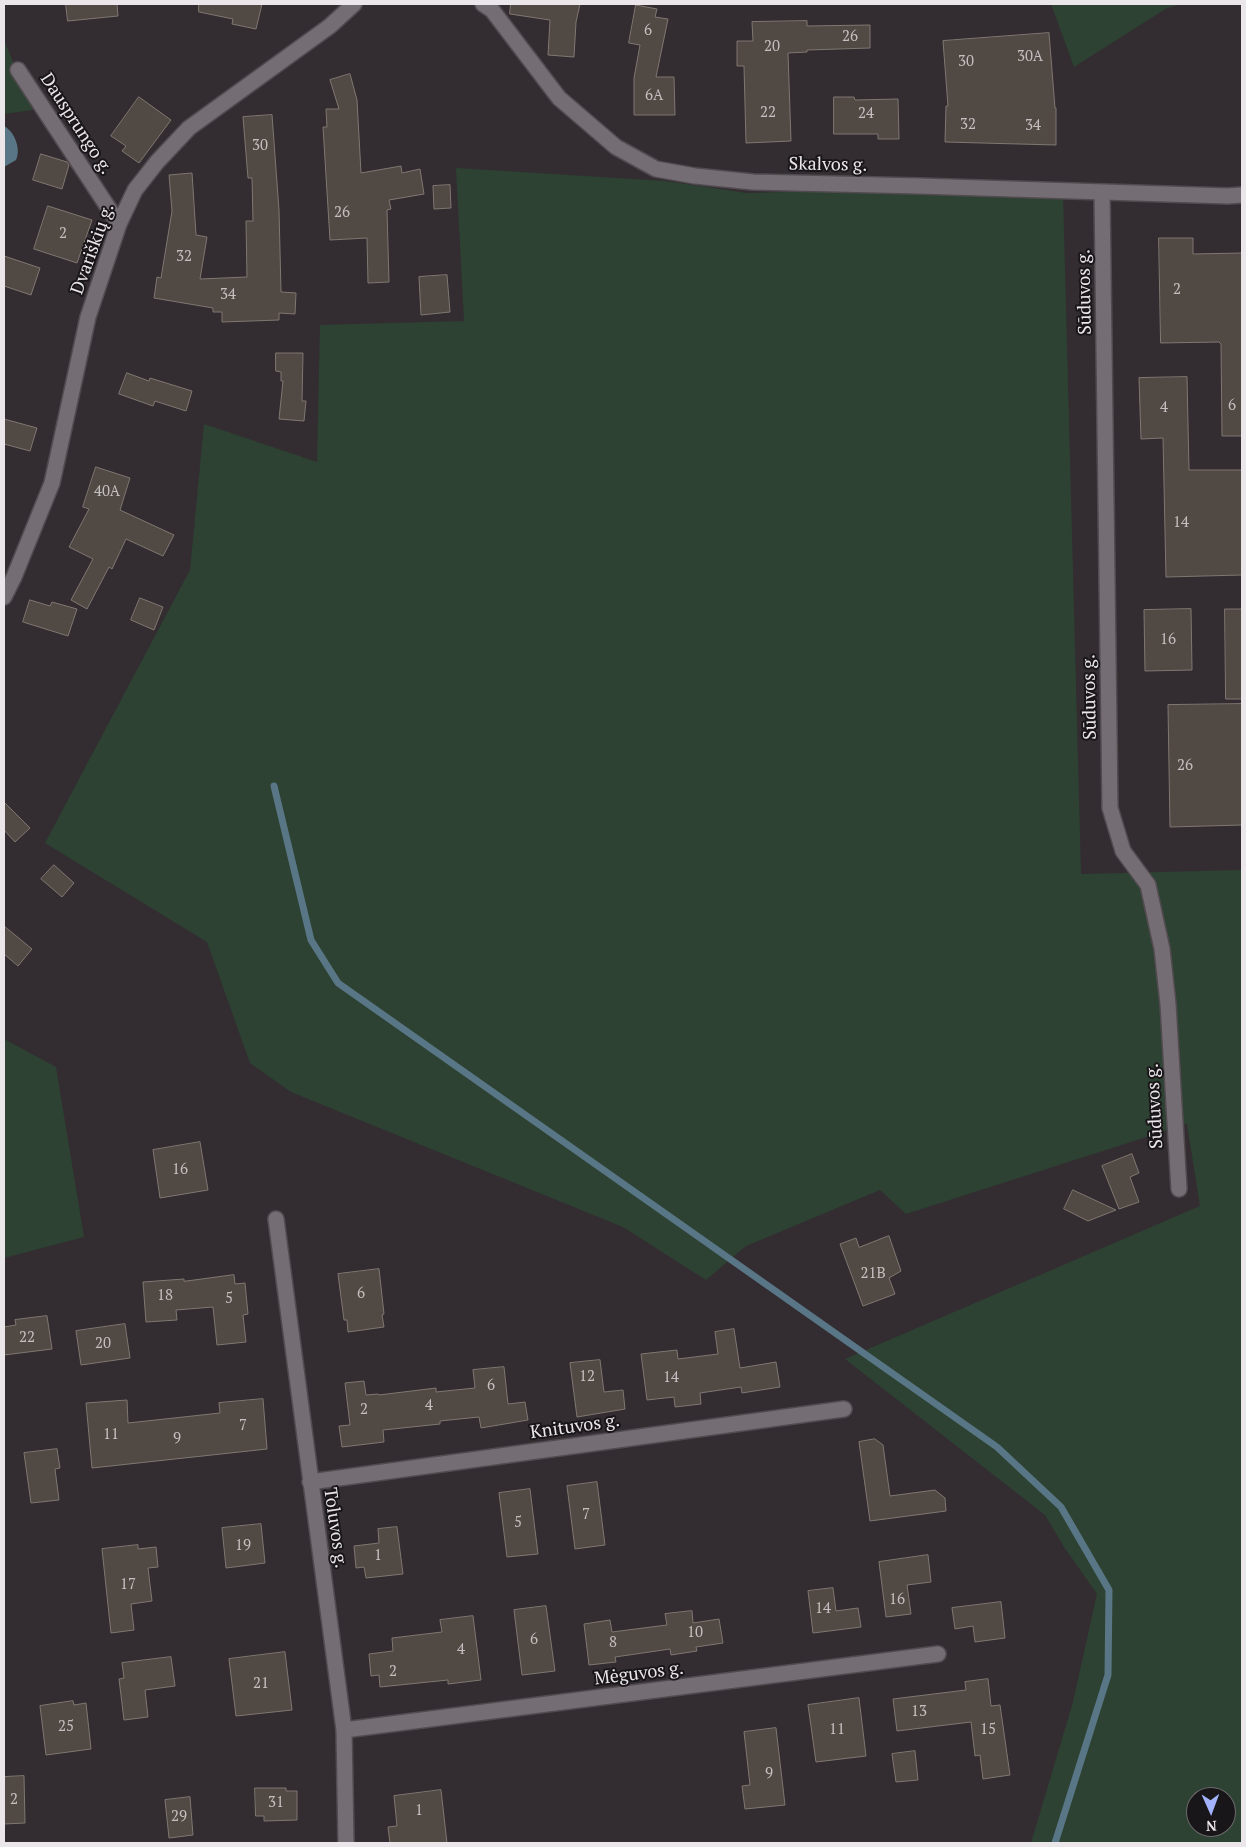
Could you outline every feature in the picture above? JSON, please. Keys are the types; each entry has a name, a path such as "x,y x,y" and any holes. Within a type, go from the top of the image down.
{"street":[{"name":"Dvariškių g.","path":"4,597 52,483 88,317 119,224 135,190 157,162 189,128 330,26 354,4"},
{"name":"Skalvos g.","path":"483,4 492,10 559,98 616,148 656,169 695,176 753,182 1102,193 1242,195"},
{"name":"Dausprungo g.","path":"18,70 119,224"},
{"name":"Sūduvos g.","path":"1102,193 1110,808 1123,851 1148,886 1162,949 1168,1004 1179,1189"},
{"name":"Toluvos g.","path":"276,1220 344,1730 346,1843"},
{"name":"Knituvos g.","path":"310,1482 844,1410"},
{"name":"Mėguvos g.","path":"344,1730 938,1654"}],"green space":[{"path":"1051,4 1182,4 1167,8 1074,67"},
{"path":"4,40 33,110 4,114"},
{"path":"456,168 665,181 747,193 830,191 1063,194 1081,874 1242,870 1242,1843 1031,1843 1073,1702 1097,1594 1064,1547 1045,1515 845,1359 1200,1206 1187,1124 906,1214 880,1190 746,1246 706,1280 623,1227 291,1092 250,1063 207,942 45,843 190,570 204,424 317,462 320,325 464,321"},
{"path":"4,1039 56,1067 84,1237 4,1258"}],"water":[{"path":"4,126 14,136 18,151 16,160 4,167"}],"building":[{"path":"66,4 117,4 118,16 68,21"},
{"path":"199,4 262,4 256,29 232,24 233,19 199,12"},
{"path":"511,4 580,4 576,22 574,57 548,55 550,20 510,14"},
{"path":"636,5 657,9 655,17 668,19 656,77 674,77 675,115 634,115 634,78 640,45 629,43"},
{"path":"807,21 807,26 870,25 870,48 807,50 807,52 788,53 791,141 746,143 744,66 737,66 737,41 753,41 752,22"},
{"path":"1049,33 1056,108 1056,145 945,142 946,106 948,106 943,41"},
{"path":"350,74 357,100 361,173 401,166 402,173 420,169 424,194 389,200 391,209 387,210 389,282 368,283 367,238 330,240 323,127 327,127 326,109 339,109 330,80"},
{"path":"139,97 171,120 139,163 122,151 126,146 111,136"},
{"path":"834,97 854,97 855,100 898,99 899,139 878,139 878,134 834,134"},
{"path":"272,115 279,210 281,292 296,293 295,314 279,313 279,320 222,322 222,312 213,312 213,308 154,298 157,277 161,278 172,211 169,175 192,173 196,235 207,237 200,279 247,277 246,221 253,221 252,178 248,178 243,117"},
{"path":"41,154 67,162 69,165 62,189 33,180"},
{"path":"450,185 451,208 434,209 433,186"},
{"path":"48,206 92,220 77,263 34,249"},
{"path":"1159,238 1193,238 1193,254 1242,253 1242,436 1222,436 1221,344 1219,342 1161,343"},
{"path":"4,256 40,268 31,295 4,286"},
{"path":"447,275 450,312 421,315 419,277"},
{"path":"276,353 303,353 302,401 306,401 304,421 279,419 283,381 281,381 281,372 276,371"},
{"path":"127,373 149,381 150,378 192,391 186,411 155,401 153,406 119,394"},
{"path":"1187,377 1189,470 1242,470 1242,575 1166,577 1163,438 1141,439 1139,378"},
{"path":"4,419 37,428 30,451 4,444"},
{"path":"96,467 130,478 120,510 174,535 163,556 126,539 112,569 109,567 87,609 71,600 93,559 69,547 89,509 83,507"},
{"path":"140,598 163,607 154,630 131,620"},
{"path":"30,600 50,606 52,602 77,609 68,636 23,622"},
{"path":"1191,609 1192,670 1145,671 1144,610"},
{"path":"1225,609 1242,609 1242,699 1226,699"},
{"path":"1242,704 1242,825 1170,827 1168,705"},
{"path":"4,802 30,828 15,842 4,830"},
{"path":"54,865 74,883 62,897 41,879"},
{"path":"4,926 32,949 18,966 4,954"},
{"path":"200,1142 208,1190 160,1198 153,1150"},
{"path":"1132,1154 1139,1173 1130,1177 1139,1202 1119,1209 1102,1166"},
{"path":"1073,1190 1116,1210 1088,1221 1064,1209"},
{"path":"889,1236 901,1271 889,1278 895,1294 863,1306 840,1244 856,1238 859,1247"},
{"path":"379,1269 384,1327 348,1332 347,1320 344,1320 338,1274"},
{"path":"234,1275 235,1284 245,1283 248,1314 243,1315 246,1342 217,1345 213,1307 176,1310 177,1320 146,1322 143,1282 184,1279 184,1281"},
{"path":"47,1316 52,1349 4,1355 4,1327 16,1325 15,1320"},
{"path":"125,1324 130,1358 81,1365 76,1331"},
{"path":"734,1329 740,1368 776,1362 780,1387 742,1393 741,1387 700,1393 701,1404 675,1407 674,1397 647,1400 641,1354 677,1350 678,1359 718,1354 715,1332"},
{"path":"600,1360 604,1392 623,1390 625,1409 577,1417 570,1363"},
{"path":"504,1367 508,1404 525,1402 528,1420 481,1428 479,1417 440,1421 440,1424 383,1430 384,1442 342,1447 339,1426 350,1425 345,1383 364,1381 366,1395 436,1388 436,1392 475,1388 473,1370"},
{"path":"263,1399 267,1449 92,1468 86,1403 127,1400 128,1423 220,1413 219,1403"},
{"path":"875,1439 883,1445 890,1496 935,1490 945,1498 946,1511 870,1521 859,1442"},
{"path":"57,1449 60,1468 55,1469 59,1500 31,1503 24,1453"},
{"path":"597,1482 605,1545 575,1549 567,1486"},
{"path":"530,1489 538,1554 507,1557 499,1493"},
{"path":"261,1524 265,1563 226,1568 222,1528"},
{"path":"397,1527 403,1574 366,1578 364,1567 356,1568 354,1546 379,1543 378,1529"},
{"path":"138,1545 138,1549 156,1547 158,1567 148,1568 152,1601 131,1604 134,1630 111,1633 102,1549"},
{"path":"928,1555 931,1582 907,1585 911,1614 886,1617 879,1562"},
{"path":"833,1588 836,1611 858,1608 861,1627 813,1633 808,1591"},
{"path":"1001,1602 1005,1638 975,1642 973,1626 955,1629 952,1608"},
{"path":"546,1606 555,1671 522,1675 514,1610"},
{"path":"692,1611 693,1623 719,1619 723,1643 696,1647 697,1651 671,1655 670,1649 615,1657 616,1662 589,1665 584,1624 610,1620 612,1632 667,1625 665,1614"},
{"path":"473,1616 481,1680 448,1684 448,1680 380,1687 379,1675 371,1676 369,1654 393,1651 392,1638 442,1632 440,1620"},
{"path":"285,1652 292,1710 236,1716 229,1659"},
{"path":"171,1657 175,1686 145,1690 148,1717 124,1720 119,1679 124,1678 122,1663"},
{"path":"988,1679 991,1706 1000,1705 1010,1775 983,1779 980,1755 975,1756 971,1722 897,1731 893,1699 966,1690 965,1682"},
{"path":"859,1698 866,1756 816,1762 808,1705"},
{"path":"73,1701 74,1705 86,1703 91,1749 46,1755 40,1706"},
{"path":"776,1728 785,1805 745,1809 742,1786 750,1785 744,1732"},
{"path":"915,1751 918,1780 896,1782 892,1754"},
{"path":"24,1776 25,1823 4,1824 4,1777"},
{"path":"255,1788 286,1788 286,1791 297,1791 297,1820 264,1821 264,1816 256,1816"},
{"path":"441,1790 447,1843 390,1843 388,1827 397,1826 394,1796"},
{"path":"190,1797 193,1835 169,1838 165,1800"}],"waterway":[{"path":"274,786 311,940 338,983 997,1447 1061,1507 1109,1590 1108,1675 1055,1843"}]}
